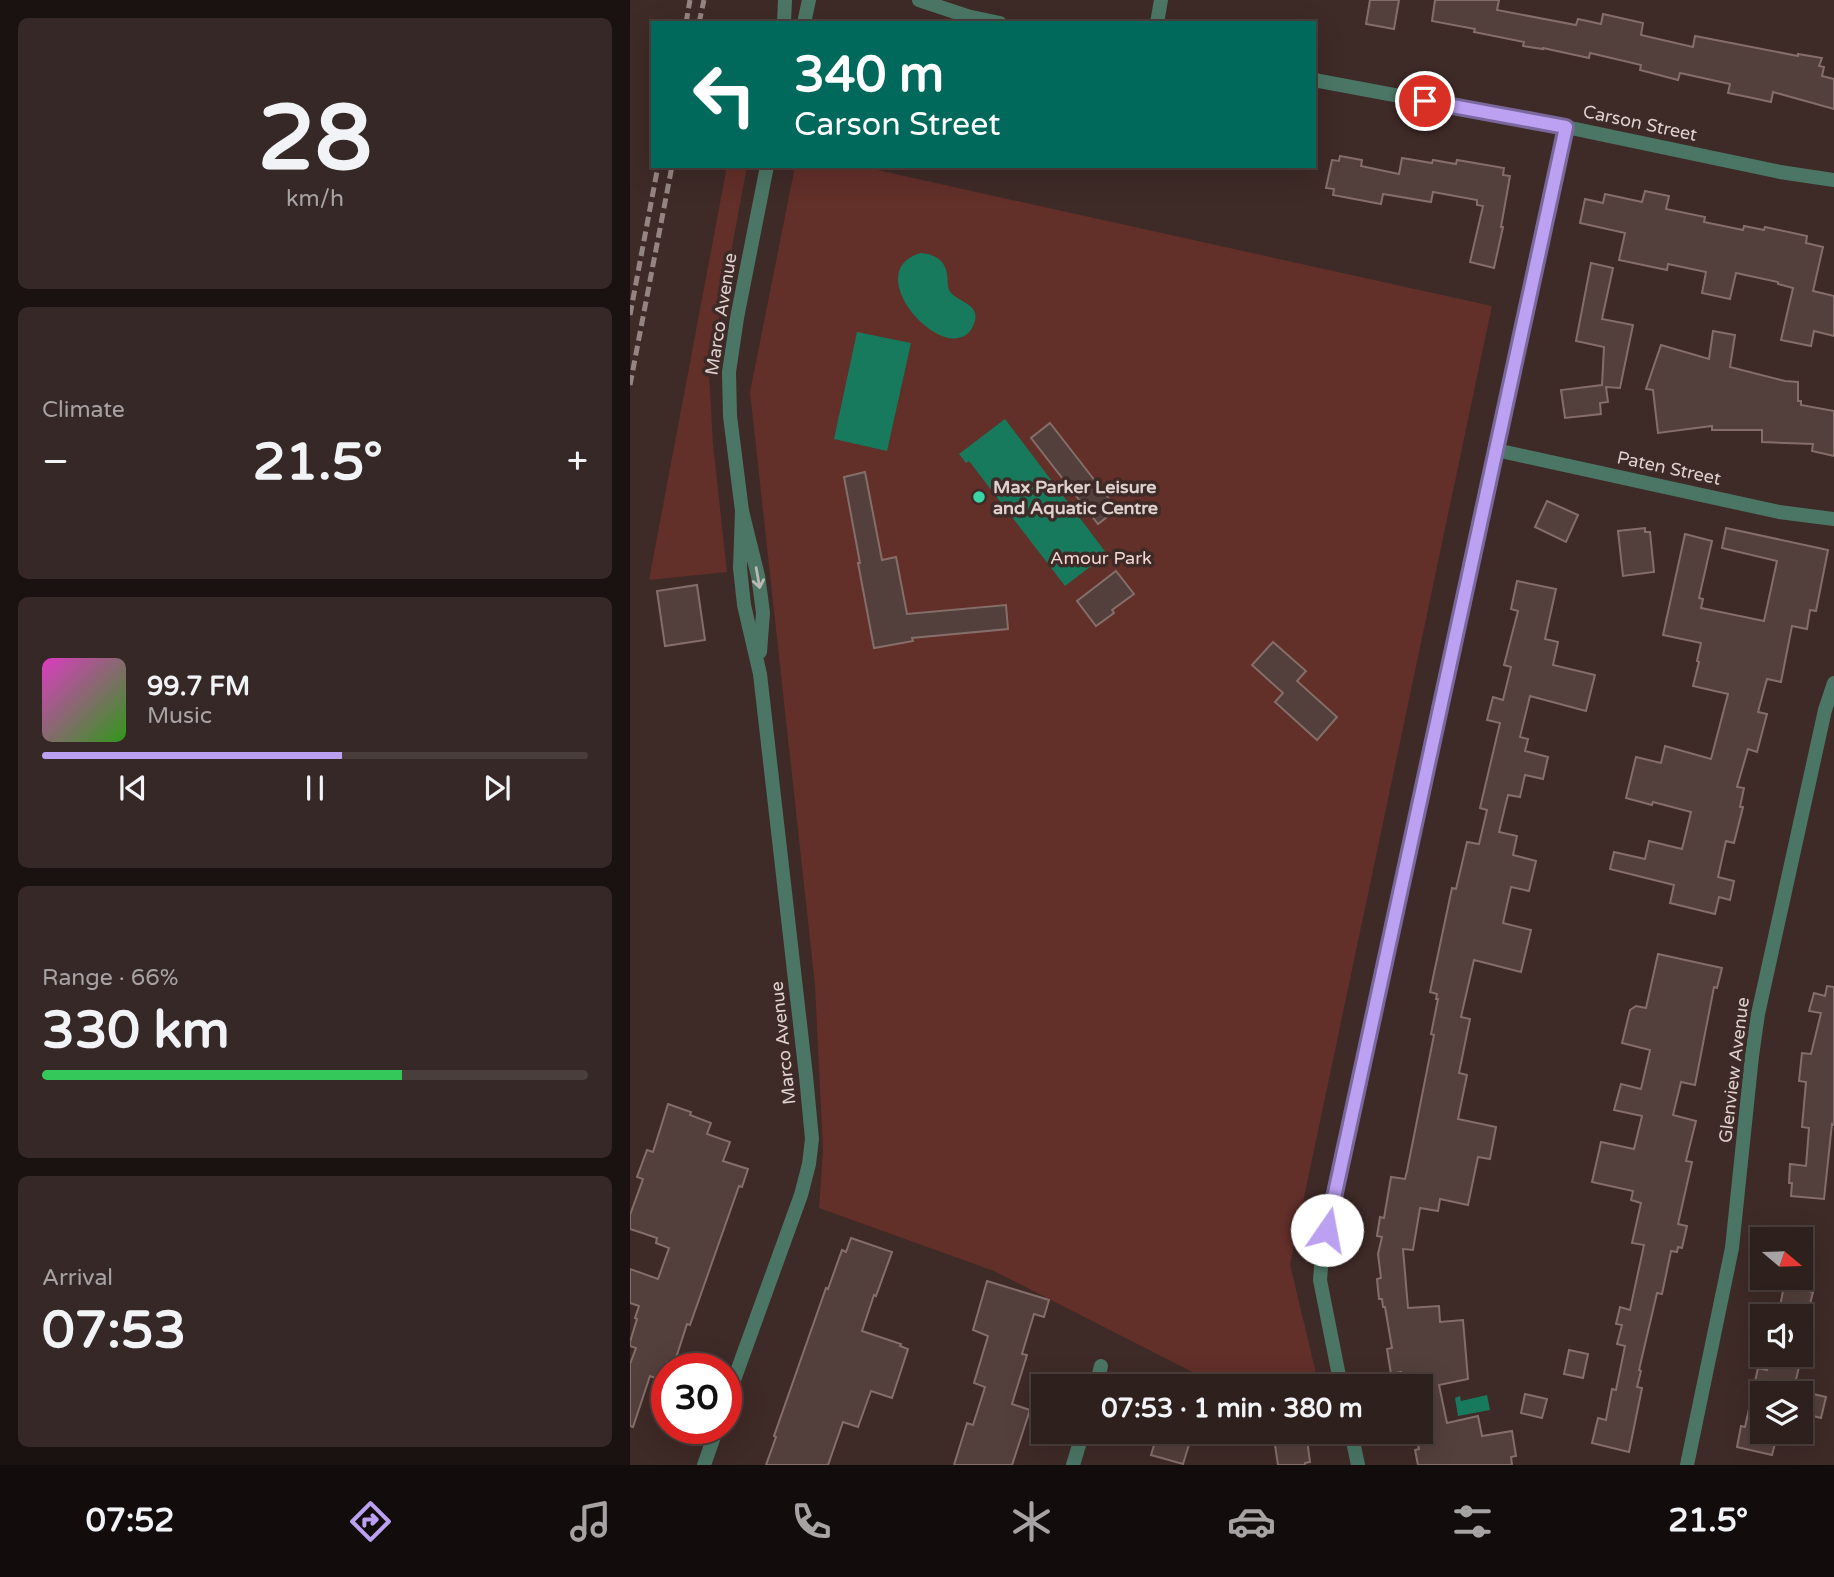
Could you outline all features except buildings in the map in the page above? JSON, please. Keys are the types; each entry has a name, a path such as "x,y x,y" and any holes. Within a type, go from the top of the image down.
{"street":[{"path":"784,21 785,0"},
{"path":"804,21 809,0"},
{"path":"919,0 991,21"},
{"path":"1157,21 1161,0"},
{"name":"Carson Street","path":"1316,80 1566,127 1780,172 1834,180"},
{"path":"1339,1374 1320,1280 1322,1256 1566,127"},
{"name":"Marco Avenue","path":"742,1358 801,1195 812,1139 760,667 744,605 740,568 742,512 730,416 729,372 767,168"},
{"name":"Paten Street","path":"1496,450 1779,512 1834,519"},
{"name":"Glenview Avenue","path":"1687,1465 1732,1248 1758,1014 1822,722 1834,683"},
{"path":"1099,1374 1101,1366"},
{"path":"704,1465 711,1444"},
{"path":"1073,1465 1079,1444"},
{"path":"1354,1444 1358,1465"}],"green space":[{"path":"727,168 747,168 709,372 713,444 727,572 649,580"},
{"name":"Amour Park","path":"795,168 868,168 1492,306 1290,1264 1316,1374 1196,1374 994,1271 819,1208 823,1151 815,985 750,392"}],"shaded area":[{"path":"921,253 941,261 946,269 949,290 975,312 972,328 964,336 948,338 934,332 907,306 900,290 898,275 905,262"},
{"path":"857,332 911,343 887,451 834,439"},
{"path":"1005,419 1107,554 1065,586 969,461 966,463 959,454"},
{"path":"1487,1395 1490,1410 1458,1416 1455,1398 1460,1396 1461,1401"}],"railway":[{"path":"686,21 690,0"},
{"path":"699,21 704,0"},
{"path":"630,315 658,168"},
{"path":"630,385 672,168"}],"place":[{"name":"Max Parker Leisure and Aquatic Centre","path":"979,497"}],"route":[{"path":"1327,1230 1566,127 1425,101"}]}
